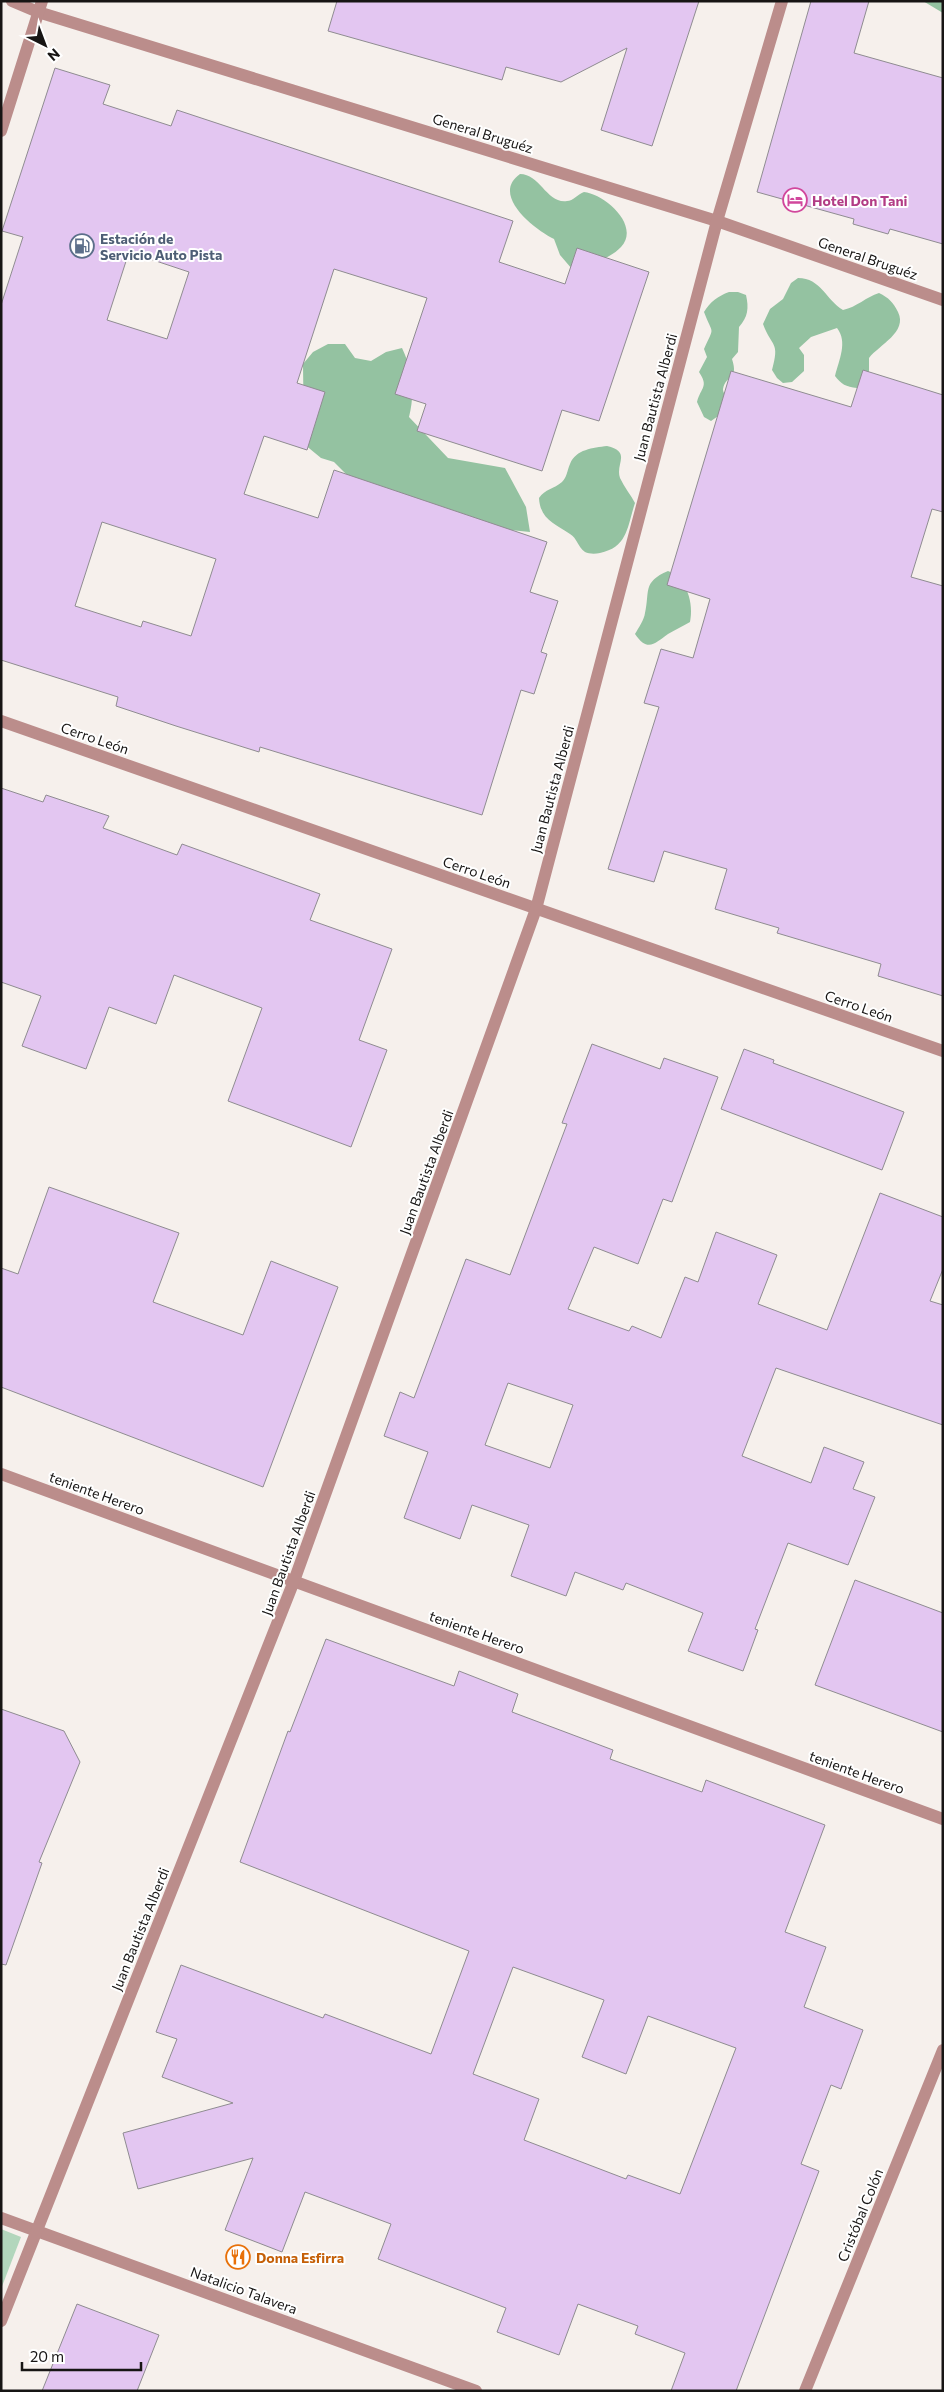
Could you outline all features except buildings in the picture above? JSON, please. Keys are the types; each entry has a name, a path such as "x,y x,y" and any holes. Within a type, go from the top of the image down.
{"street":[{"name":"General Bruguéz","path":"12,1 40,7 717,221 943,300"},
{"name":"Juan Bautista Alberdi","path":"1,2321 294,1581 536,909 717,221 782,1"},
{"path":"1,131 40,7"},
{"name":"Cerro León","path":"1,721 943,1052"},
{"name":"teniente Herero","path":"1,1474 943,1819"},
{"name":"Cristóbal Colón","path":"805,2391 943,2050"},
{"name":"Natalicio Talavera","path":"1,2218 476,2391"}],"green space":[{"path":"923,1 943,1 943,13"},
{"path":"520,174 527,175 533,179 549,194 560,201 569,201 584,192 601,198 610,204 618,212 626,229 626,238 621,247 611,255 572,269 560,255 554,239 527,220 513,201 510,192 512,182"},
{"path":"798,278 806,279 818,285 843,310 853,307 879,293 890,301 898,312 900,319 896,332 869,358 869,375 857,388 844,385 835,376 842,345 842,339 837,328 811,337 799,348 804,355 804,371 792,382 783,383 772,370 775,349 763,324 770,309 783,299 791,283"},
{"path":"729,292 738,292 746,295 747,312 739,327 738,352 732,359 734,371 723,389 725,399 721,414 711,421 704,417 697,402 704,384 699,372 707,357 704,349 711,333 704,312 721,295"},
{"path":"328,344 345,344 355,358 371,361 386,352 402,348 409,365 412,382 409,417 448,458 505,468 526,507 530,532 502,529 354,482 334,462 321,458 304,444 303,364 313,352"},
{"path":"607,446 615,449 621,455 620,478 635,503 628,528 621,541 609,550 600,553 590,553 585,552 572,536 545,516 539,498 562,482 576,455 586,450"},
{"path":"668,571 680,579 688,592 691,607 690,622 655,643 648,645 635,634 644,616 651,584 654,579"},
{"path":"1,2229 21,2237 1,2289"}],"place":[{"name":"Hotel Don Tani","path":"795,200"},
{"name":"Estación de Servicio Auto Pista","path":"82,246"},
{"name":"Donna Esfirra","path":"238,2257"}]}
